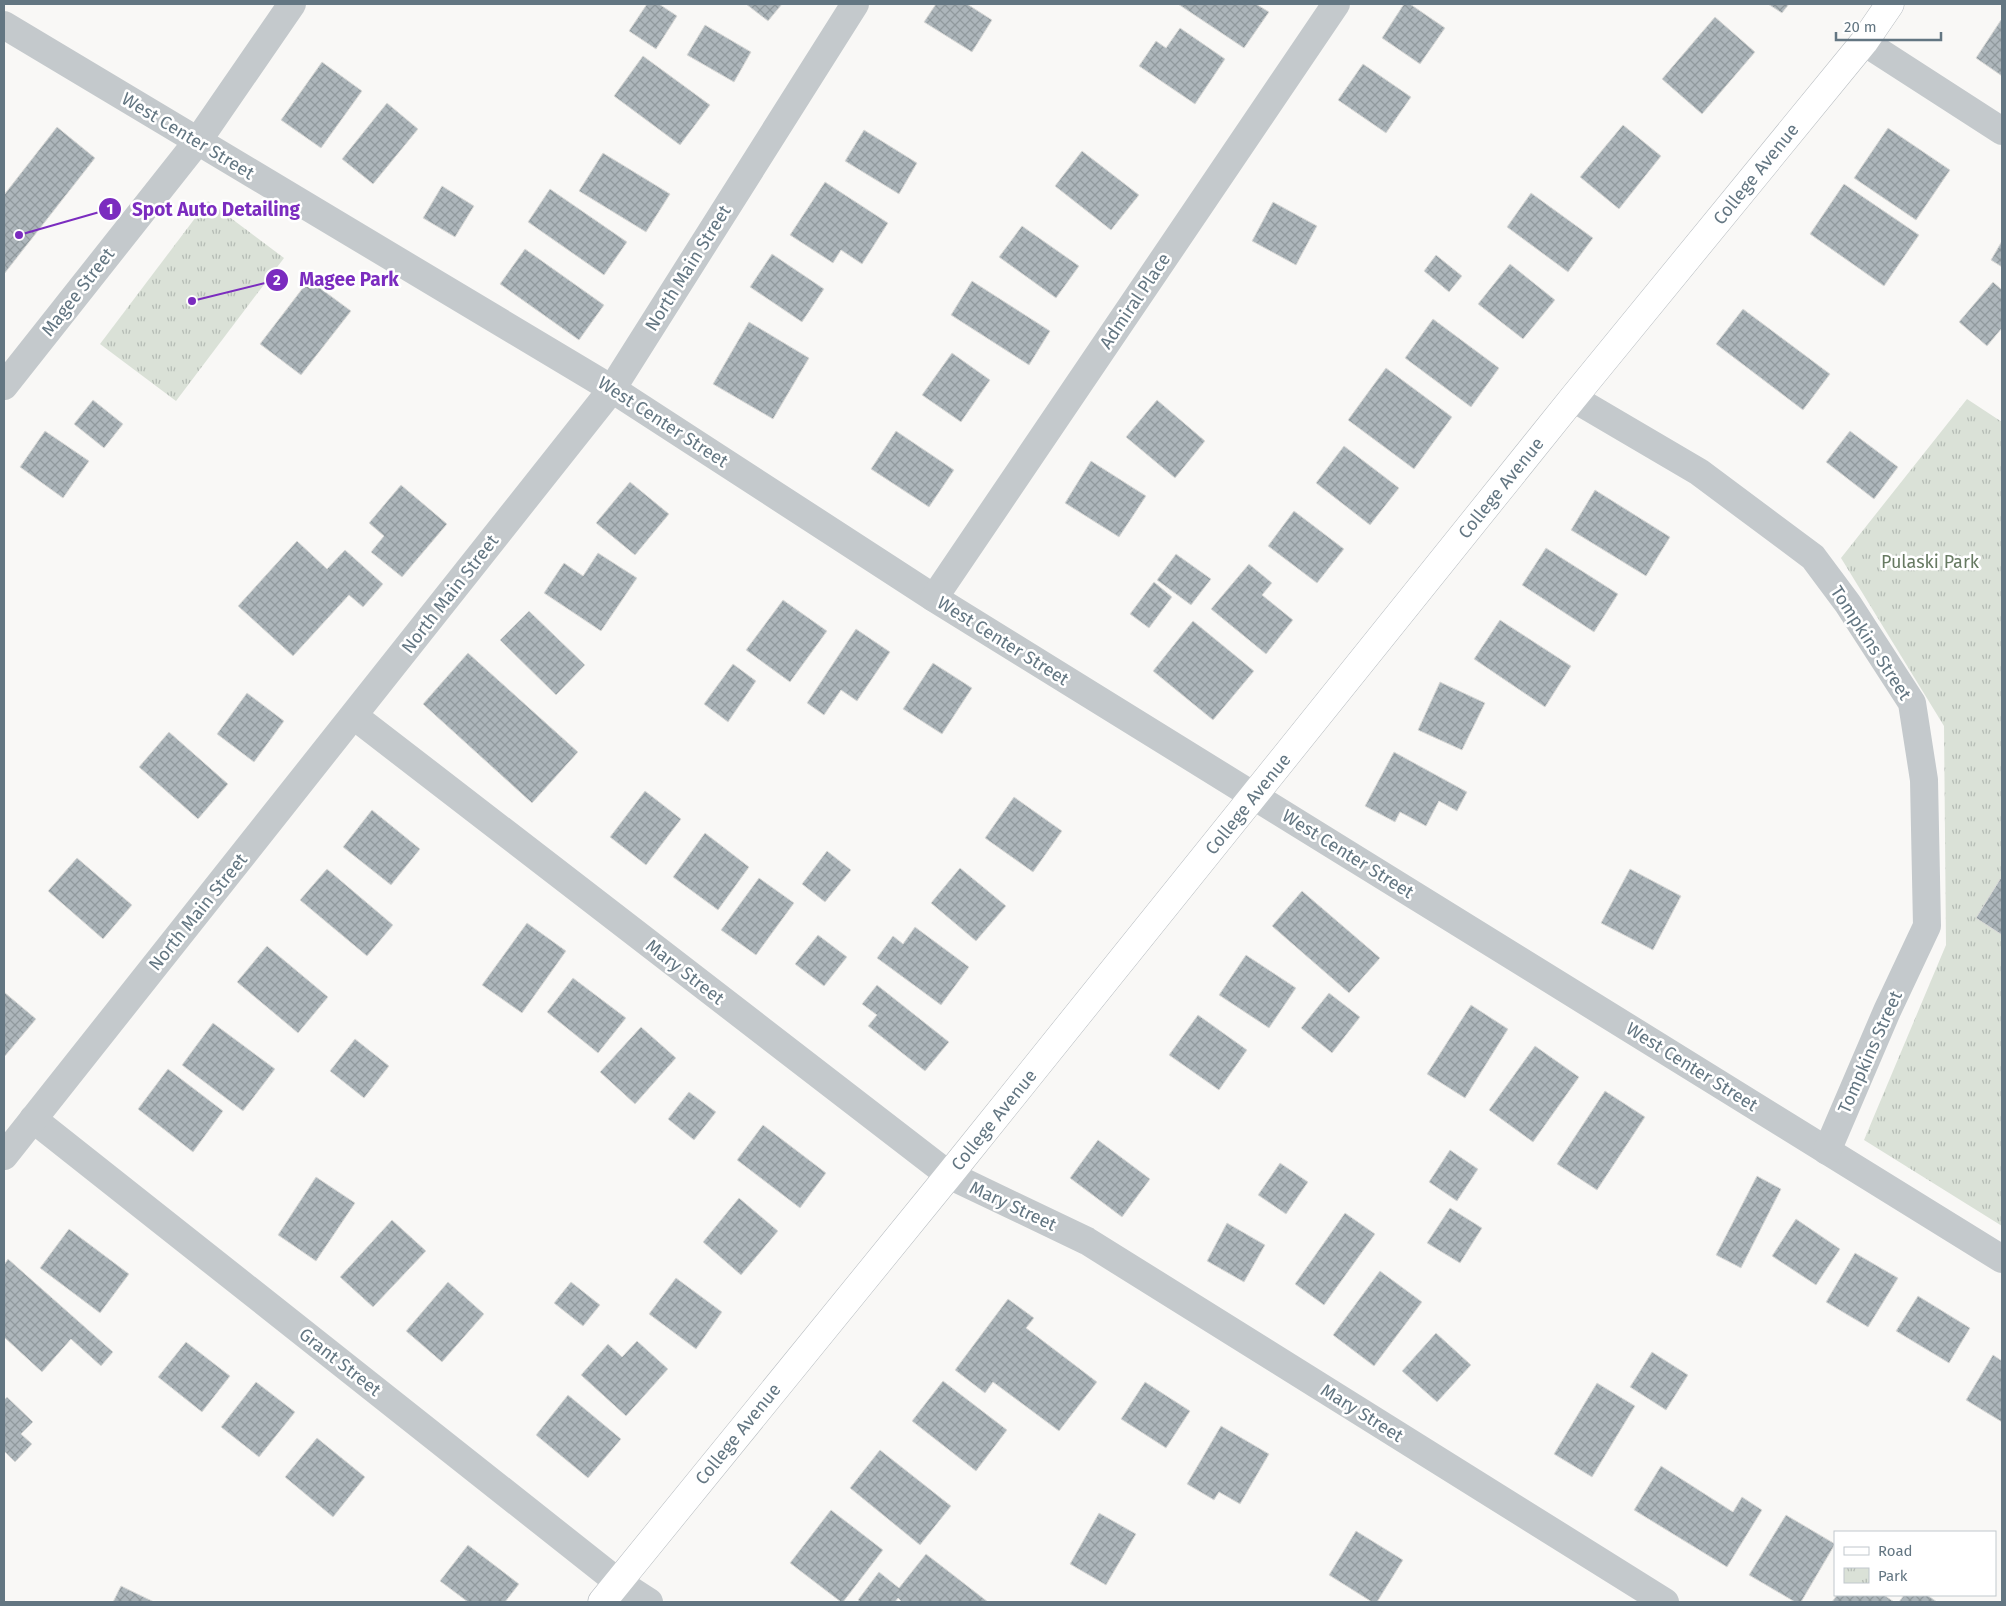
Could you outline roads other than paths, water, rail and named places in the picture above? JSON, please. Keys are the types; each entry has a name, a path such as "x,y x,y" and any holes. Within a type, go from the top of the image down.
{"main road":[{"name":"College Avenue","path":"610,1592 949,1176 1573,398 1864,42 1890,4"}],"street":[{"name":"Magee Street","path":"4,386 198,142 292,4"},
{"name":"North Main Street","path":"4,1156 612,389 855,4"},
{"name":"Admiral Place","path":"934,598 1336,4"},
{"name":"West Center Street","path":"4,25 612,389 934,598 2002,1259"},
{"path":"1864,42 2002,131"},
{"name":"Tompkins Street","path":"1573,398 1699,472 1813,557 1848,604 1912,704 1924,780 1927,926 1887,1011 1827,1151"},
{"name":"Mary Street","path":"354,716 949,1176 1087,1241 1665,1602"},
{"name":"Grant Street","path":"33,1120 610,1592 649,1602"}],"place":[{"name":"Spot Auto Detailing","path":"19,235"},
{"name":"Magee Park","path":"192,301"}],"park label":[{"name":"Pulaski Park","path":"1930,562"}]}
